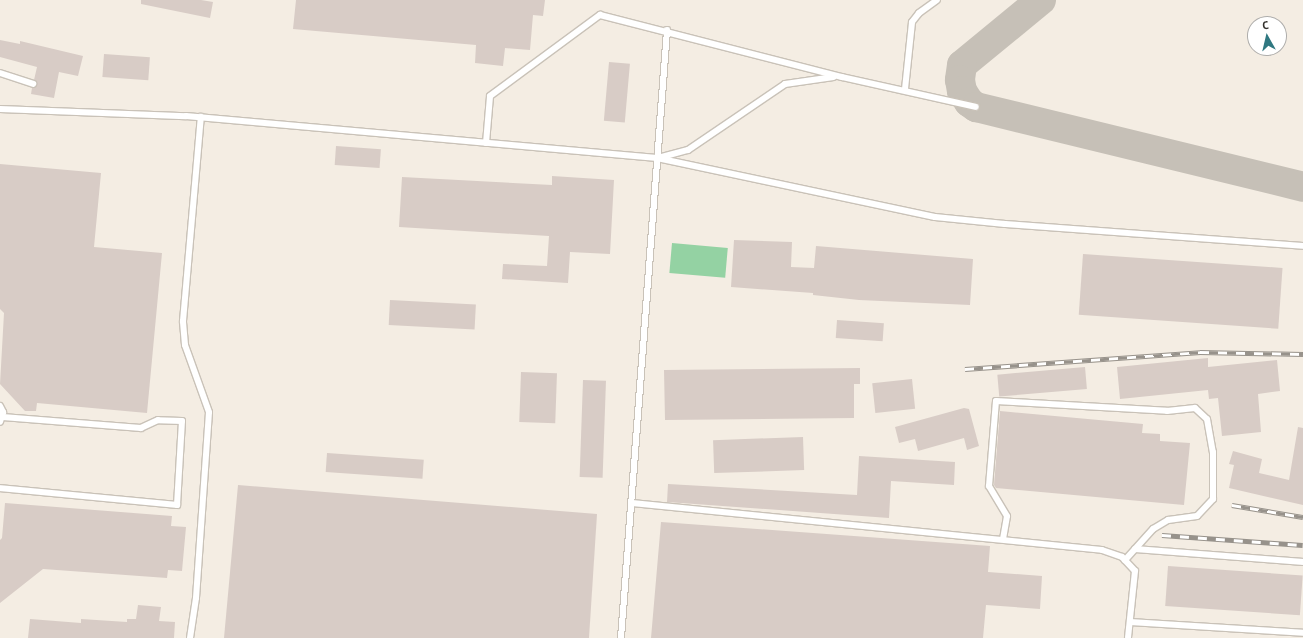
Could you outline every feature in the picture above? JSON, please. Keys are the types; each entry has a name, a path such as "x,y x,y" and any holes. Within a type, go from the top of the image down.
{"lane":[{"path":"904,89 912,22 919,14 937,0"},
{"path":"486,143 490,96 600,15 667,30 842,77 904,89 976,107"},
{"path":"621,638 667,30"},
{"path":"0,73 33,84"},
{"path":"657,158 688,150 785,84 824,77 842,77"},
{"path":"0,109 201,117 657,158 935,217 1005,224 1303,246"},
{"path":"190,638 196,598 209,412 185,345 183,321 201,117"},
{"path":"1004,539 1007,516 989,486 996,401 1167,411 1195,408 1207,419 1213,452 1213,499 1197,516 1168,520 1153,529 1125,560"},
{"path":"0,406 1,419 141,428 158,420 182,421 177,505 0,488"},
{"path":"632,503 1102,550 1122,556 1135,571 1128,638"},
{"path":"1135,549 1303,562"},
{"path":"1130,622 1303,633"}],"green space":[{"path":"672,243 728,248 725,278 669,273"}],"building":[{"path":"141,0 201,0 213,2 210,18 141,4"},
{"path":"296,0 545,0 543,16 533,15 530,50 505,48 503,66 475,63 476,45 293,29"},
{"path":"0,40 20,44 20,41 83,56 78,76 59,72 54,98 31,94 32,88 37,85 34,80 37,67 0,57"},
{"path":"104,54 150,57 148,80 102,77"},
{"path":"609,62 630,64 625,123 604,121"},
{"path":"336,146 381,149 380,168 335,165"},
{"path":"0,164 101,173 94,247 162,253 147,413 37,403 36,411 25,411 0,384 4,313 0,309"},
{"path":"552,176 614,180 610,254 570,252 568,283 502,279 503,264 547,266 549,236 399,227 402,177 552,185"},
{"path":"734,240 792,242 791,267 814,268 816,246 973,259 970,305 859,300 813,295 813,293 731,287"},
{"path":"1083,254 1283,268 1278,329 1079,315"},
{"path":"390,300 476,305 475,329 389,325"},
{"path":"837,320 884,323 883,341 836,338"},
{"path":"1208,358 1208,367 1277,360 1280,391 1258,394 1261,432 1222,436 1218,398 1209,399 1208,390 1120,399 1117,367"},
{"path":"1085,367 1087,389 999,397 997,375"},
{"path":"860,368 860,384 854,384 854,418 665,420 664,370"},
{"path":"521,372 557,373 555,423 519,422"},
{"path":"912,379 915,409 875,413 872,383"},
{"path":"583,380 606,381 603,478 580,477"},
{"path":"964,408 969,409 979,446 967,450 964,438 918,451 915,439 899,443 895,427"},
{"path":"1000,411 1143,424 1142,433 1160,434 1160,441 1190,443 1184,505 996,488 994,485"},
{"path":"1298,427 1303,428 1303,505 1229,488 1234,465 1229,464 1233,451 1262,459 1259,473 1289,480"},
{"path":"803,437 804,470 714,473 713,440"},
{"path":"327,453 424,460 422,479 326,472"},
{"path":"859,456 955,462 954,485 891,481 889,518 667,502 668,484 857,495"},
{"path":"238,485 597,514 589,638 224,638"},
{"path":"5,503 172,516 171,526 186,527 182,571 168,570 167,578 43,569 0,603 0,540 2,538"},
{"path":"661,522 990,546 988,572 1042,576 1040,609 986,605 983,638 651,638"},
{"path":"1168,566 1303,575 1300,615 1165,606"},
{"path":"138,605 161,607 159,621 175,622 174,638 28,638 30,619 81,623 81,619 127,622 127,619 136,619"}],"taxiway":[{"path":"1041,0 962,65 960,80 962,91 969,102 976,107 1303,187"}],"railway":[{"path":"965,369 1200,352 1303,354"},
{"path":"1232,505 1303,517"},
{"path":"1162,535 1303,545"}]}
